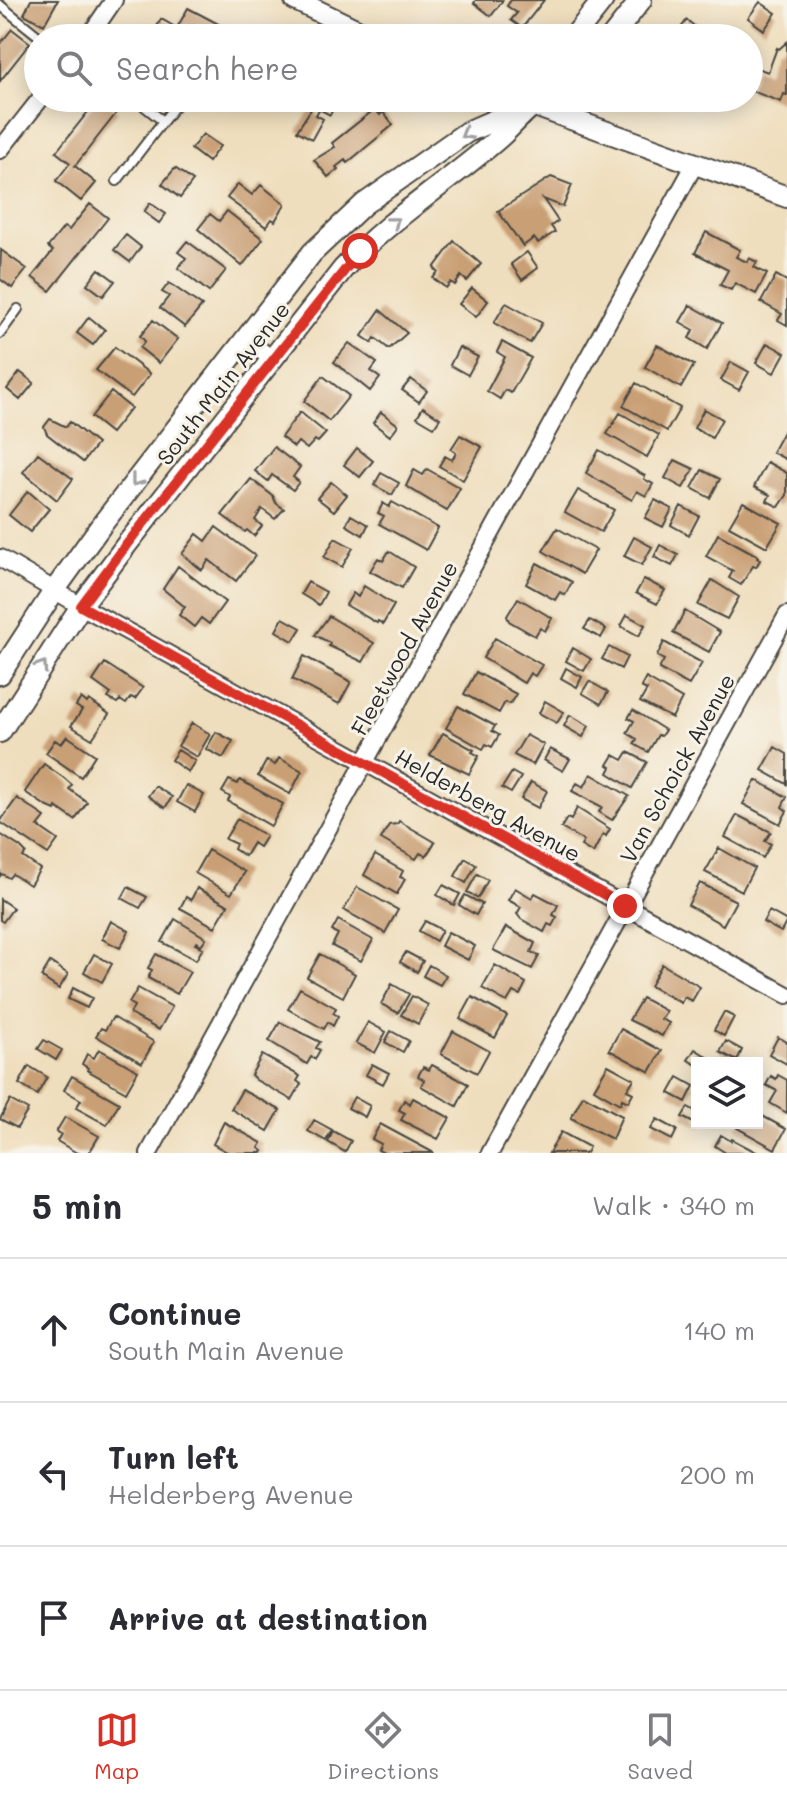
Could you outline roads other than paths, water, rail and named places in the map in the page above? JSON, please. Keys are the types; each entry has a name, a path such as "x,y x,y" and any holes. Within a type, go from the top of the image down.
{"street":[{"path":"98,24 114,0"},
{"path":"295,0 345,24"},
{"path":"584,24 603,0"},
{"path":"622,24 641,0"},
{"path":"0,150 30,112"},
{"name":"South Main Avenue","path":"0,674 100,527 312,253 346,219 467,132 507,112"},
{"name":"South Main Avenue","path":"0,732 81,606 272,359 360,251 500,137 521,112"},
{"path":"562,112 787,197"},
{"name":"Fleetwood Avenue","path":"149,1153 695,164"},
{"path":"246,339 272,359"},
{"name":"Helderberg Avenue","path":"0,558 81,606 787,995"},
{"name":"Van Schoick Avenue","path":"490,1153 787,615"}],"lane":[{"path":"0,5 24,24"},
{"path":"152,112 163,121"},
{"path":"117,181 170,112"},
{"path":"0,334 18,309"}]}
